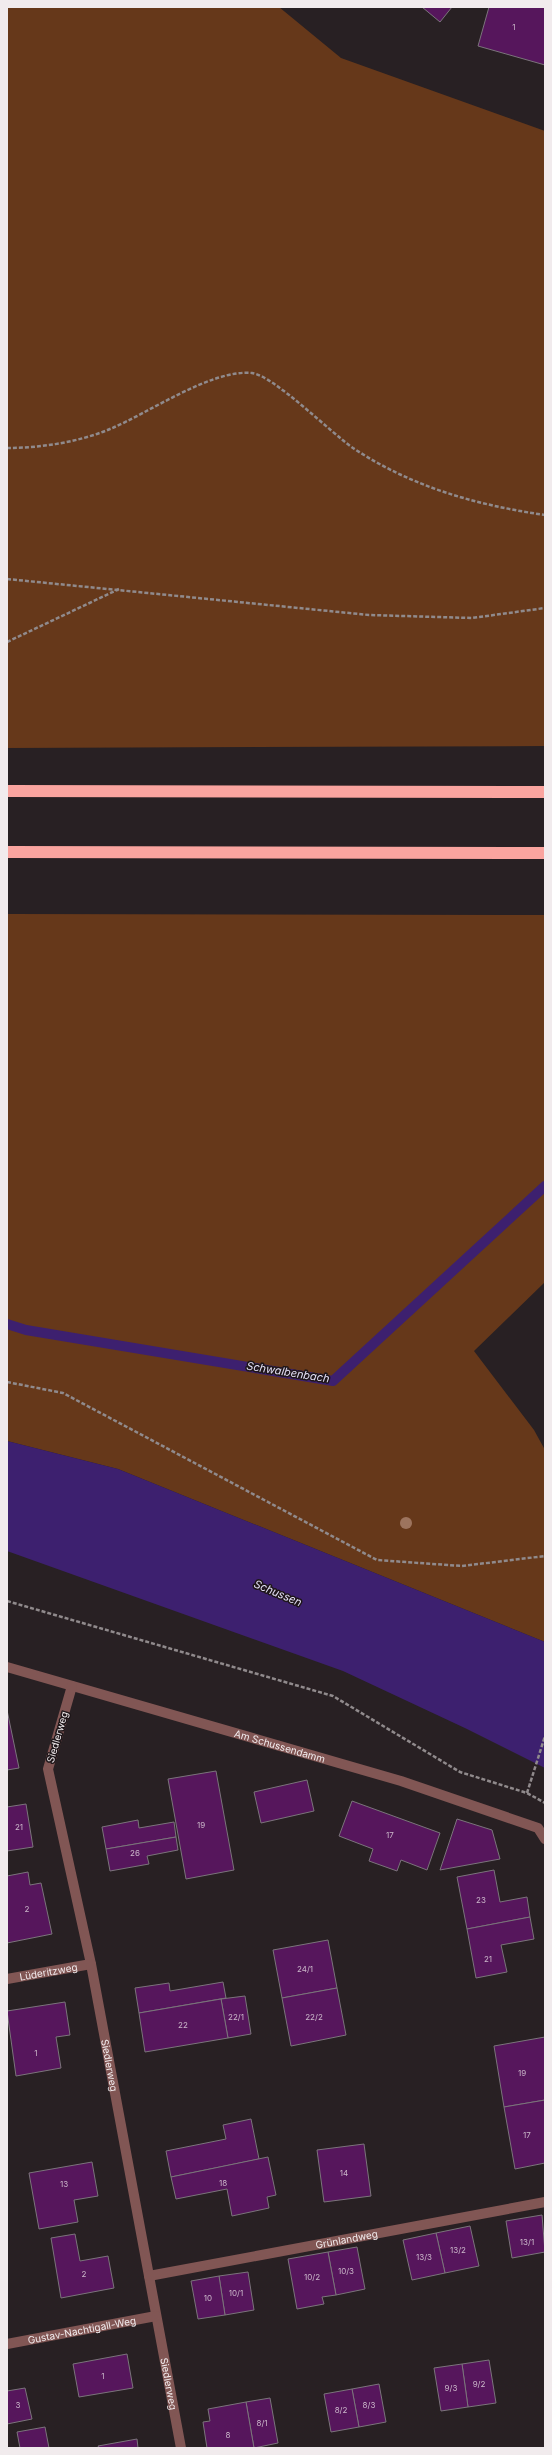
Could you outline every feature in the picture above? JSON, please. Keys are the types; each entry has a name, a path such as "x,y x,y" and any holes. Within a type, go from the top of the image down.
{"highway":[{"path":"7,790 545,792"},
{"path":"7,852 545,853"}],"street":[{"name":"Am Schussendamm","path":"7,1667 401,1781 538,1828 545,1839"},
{"name":"Siedlerweg","path":"72,1686 48,1769 90,1964 181,2448"},
{"name":"Lüderitzweg","path":"7,1979 90,1964"},
{"name":"Grünlandweg","path":"148,2276 545,2202"},
{"name":"Gustav-Nachtigall-Weg","path":"7,2344 156,2316"}],"path":[{"path":"7,448 50,445 110,430 228,374 254,373 268,380 288,394 322,425 353,448 409,479 434,490 498,508 545,515"},
{"path":"7,579 369,615 472,618 545,608"},
{"path":"7,642 119,589"},
{"path":"7,1382 63,1393 377,1560 462,1566 545,1556"},
{"path":"7,1600 333,1696 460,1772 526,1793 545,1803"},
{"path":"526,1793 545,1736"}],"shaded area":[{"path":"7,7 279,7 341,58 545,131 545,746 7,748"},
{"path":"7,914 545,915 545,1282 474,1351 534,1430 545,1450 545,1642 118,1469 7,1441"}],"water":[{"name":"Schussen","path":"7,1441 118,1469 545,1642 545,1768 467,1729 343,1671 7,1551"}],"building":[{"path":"422,7 452,7 440,22"},
{"path":"489,7 545,7 545,65 478,46"},
{"path":"7,1710 19,1768 7,1770"},
{"path":"216,1771 234,1870 186,1879 168,1779"},
{"path":"307,1780 314,1811 261,1823 254,1792"},
{"path":"352,1801 440,1833 427,1870 401,1860 397,1871 369,1861 373,1849 339,1836"},
{"path":"26,1804 33,1847 7,1851 7,1807"},
{"path":"457,1819 492,1830 500,1859 440,1870"},
{"path":"138,1820 139,1828 174,1822 176,1837 106,1849 102,1827"},
{"path":"176,1837 178,1850 147,1856 149,1864 110,1871 106,1849"},
{"path":"494,1870 500,1902 527,1897 530,1917 467,1929 457,1877"},
{"path":"28,1872 30,1885 41,1883 52,1934 7,1943 7,1876"},
{"path":"530,1917 534,1939 501,1945 507,1972 476,1978 467,1929"},
{"path":"328,1940 337,1988 282,1998 273,1950"},
{"path":"223,1982 226,1998 139,2013 135,1988 169,1983 170,1991"},
{"path":"337,1988 346,2035 291,2046 282,1998"},
{"path":"245,1996 251,2034 228,2038 221,1999"},
{"path":"221,1999 228,2038 145,2052 139,2013"},
{"path":"65,2002 70,2035 56,2037 61,2068 16,2076 7,2011"},
{"path":"545,2037 545,2100 504,2107 494,2046"},
{"path":"545,2100 545,2163 515,2169 504,2107"},
{"path":"251,2119 259,2159 171,2177 166,2151 226,2139 223,2125"},
{"path":"364,2144 371,2196 324,2202 317,2150"},
{"path":"268,2157 276,2195 267,2197 269,2208 232,2216 227,2189 176,2199 171,2177"},
{"path":"92,2162 98,2196 74,2200 78,2222 39,2229 29,2173"},
{"path":"542,2215 545,2252 512,2258 506,2221"},
{"path":"470,2226 479,2266 445,2273 436,2233"},
{"path":"436,2233 445,2273 412,2280 403,2240"},
{"path":"75,2234 80,2261 108,2256 114,2288 61,2298 51,2238"},
{"path":"357,2247 365,2289 336,2295 328,2252"},
{"path":"328,2252 336,2295 322,2297 324,2304 297,2309 288,2259"},
{"path":"248,2272 254,2310 225,2315 219,2276"},
{"path":"219,2276 225,2315 198,2319 191,2281"},
{"path":"127,2354 133,2388 79,2397 73,2364"},
{"path":"489,2360 496,2403 468,2407 462,2364"},
{"path":"462,2364 468,2407 441,2411 434,2368"},
{"path":"379,2384 386,2422 359,2427 352,2389"},
{"path":"25,2388 32,2419 7,2424 7,2391"},
{"path":"352,2389 359,2427 331,2432 324,2394"},
{"path":"270,2398 278,2443 254,2448 246,2402"},
{"path":"246,2402 254,2448 207,2448 203,2422 210,2421 208,2409"},
{"path":"45,2427 49,2448 20,2448 17,2432"},
{"path":"137,2439 138,2448 99,2448 98,2446"}],"waterway":[{"name":"Schwalbenbach","path":"7,1324 26,1330 333,1381 545,1186"}]}
